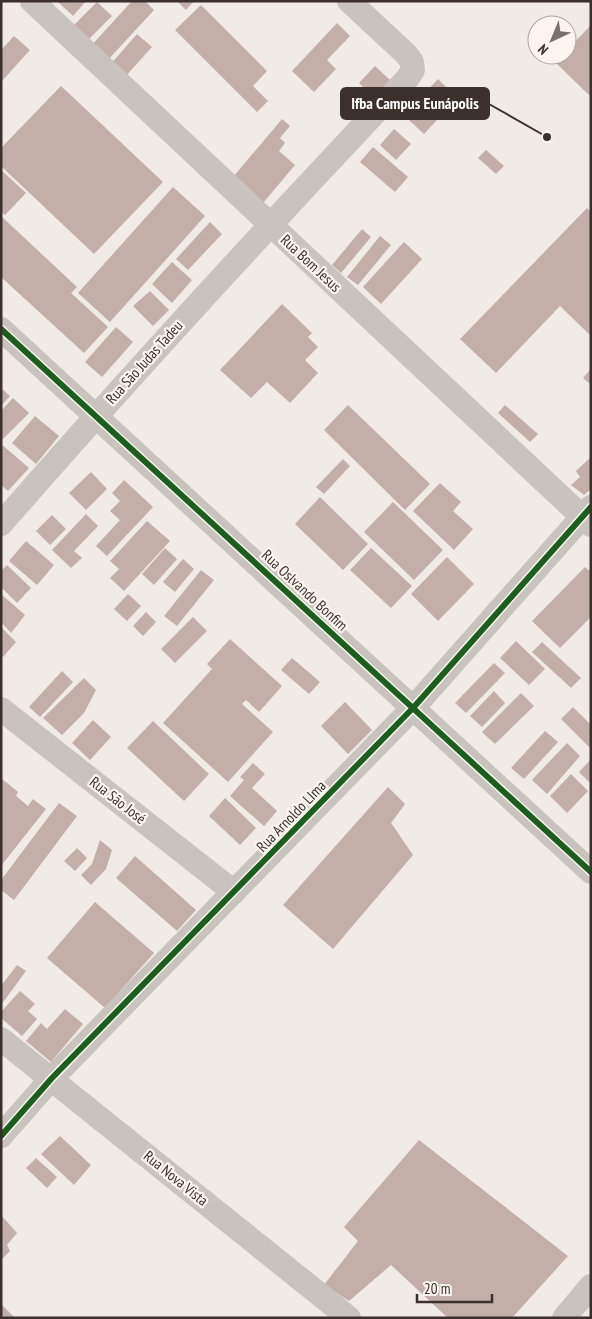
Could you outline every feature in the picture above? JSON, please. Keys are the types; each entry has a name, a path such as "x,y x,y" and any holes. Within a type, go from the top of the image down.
{"street":[{"name":"Rua Bom Jesus","path":"32,1 269,224 588,516"},
{"name":"Rua São Judas Tadeu","path":"1,524 96,415 269,224 408,79 413,70 412,62 406,54 349,1"},
{"name":"Rua Oslvando Bonfim","path":"1,328 591,872"},
{"name":"Rua Arnoldo LIma","path":"1,1136 52,1078 414,708 588,516"},
{"name":"Rua São José","path":"1,709 234,892"},
{"name":"Rua Nova Vista","path":"1,1039 349,1318"},
{"path":"564,1318 591,1286"}],"building":[{"path":"57,1 86,1 73,16"},
{"path":"132,1 145,1 154,10 107,61 91,46"},
{"path":"177,1 194,1 186,10"},
{"path":"97,2 112,16 86,42 72,27"},
{"path":"201,5 267,71 253,86 268,101 257,112 175,30"},
{"path":"337,23 350,36 327,60 336,69 314,92 292,71"},
{"path":"591,25 591,96 558,65 577,65 577,40"},
{"path":"137,34 152,47 124,78 110,65"},
{"path":"14,36 30,50 1,82 1,50"},
{"path":"375,66 390,80 374,97 359,83"},
{"path":"438,79 457,98 442,113 423,95"},
{"path":"61,86 163,182 94,254 1,166 1,148"},
{"path":"423,106 437,120 424,134 409,120"},
{"path":"282,119 290,126 280,138 285,143 279,151 295,165 263,203 233,177"},
{"path":"394,129 411,144 396,160 380,145"},
{"path":"373,147 408,177 395,192 360,162"},
{"path":"486,150 504,166 496,174 478,158"},
{"path":"1,170 26,193 5,215 1,212"},
{"path":"173,187 205,216 110,322 78,293"},
{"path":"587,208 591,212 591,336 560,306 496,373 460,339"},
{"path":"1,216 77,287 71,293 108,327 84,353 1,277"},
{"path":"210,222 222,234 188,270 176,259"},
{"path":"362,229 371,237 341,273 332,265"},
{"path":"380,236 391,245 358,285 347,277"},
{"path":"404,242 422,259 381,304 363,287"},
{"path":"172,262 192,280 172,303 152,284"},
{"path":"150,291 169,310 153,326 133,306"},
{"path":"282,304 312,333 308,337 318,347 305,360 318,373 290,403 267,382 251,398 220,370"},
{"path":"116,327 133,342 102,377 85,362"},
{"path":"591,369 591,385 583,378"},
{"path":"1,388 10,396 1,406"},
{"path":"13,398 29,413 1,441 1,411"},
{"path":"348,405 430,484 405,510 324,430"},
{"path":"505,405 538,434 530,442 498,413"},
{"path":"35,416 59,436 36,464 12,443"},
{"path":"1,444 29,468 8,491 1,485"},
{"path":"591,457 591,489 584,495 571,485 580,477 576,471"},
{"path":"343,459 350,466 324,494 316,487"},
{"path":"91,472 107,489 86,510 69,493"},
{"path":"124,480 153,507 107,556 96,546 120,520 110,511 120,501 112,493"},
{"path":"440,483 461,502 453,511 473,529 454,550 413,511"},
{"path":"320,497 368,544 343,570 295,524"},
{"path":"393,502 443,550 414,580 364,532"},
{"path":"86,514 98,526 74,551 82,558 71,568 52,550"},
{"path":"52,515 66,529 50,545 36,531"},
{"path":"147,521 170,541 124,591 110,578 119,569 110,561"},
{"path":"26,541 54,565 37,585 9,561"},
{"path":"165,548 177,559 154,585 142,574"},
{"path":"371,548 412,586 391,608 350,570"},
{"path":"447,557 474,584 438,621 411,594"},
{"path":"183,559 194,569 175,592 163,582"},
{"path":"7,565 31,588 17,603 1,587 1,571"},
{"path":"585,567 591,572 591,617 560,648 532,621"},
{"path":"201,570 214,580 177,626 164,616"},
{"path":"1,594 25,615 11,633 1,622"},
{"path":"128,594 141,606 127,621 114,609"},
{"path":"146,612 156,622 143,636 133,626"},
{"path":"193,617 207,631 175,663 161,649"},
{"path":"1,627 16,642 3,657 1,656"},
{"path":"230,639 282,686 259,712 246,700 242,704 273,732 228,782 163,723 212,669 207,664"},
{"path":"516,641 545,669 529,685 500,658"},
{"path":"542,642 581,678 571,688 532,652"},
{"path":"292,658 320,682 309,694 281,670"},
{"path":"494,663 505,673 466,713 455,703"},
{"path":"62,671 73,682 40,717 29,707"},
{"path":"84,678 96,690 84,713 62,735 43,718"},
{"path":"494,691 505,703 482,727 470,716"},
{"path":"521,693 534,706 495,744 482,732"},
{"path":"345,702 372,730 348,754 321,726"},
{"path":"573,707 591,725 591,749 561,719"},
{"path":"93,720 111,737 90,760 72,743"},
{"path":"153,721 209,774 184,801 127,748"},
{"path":"545,731 558,742 524,779 511,768"},
{"path":"567,743 580,756 547,794 532,780"},
{"path":"591,759 591,781 589,782 579,772"},
{"path":"253,763 265,774 252,788 277,811 264,826 230,796 244,780 240,777"},
{"path":"571,774 588,791 567,813 550,796"},
{"path":"2,779 18,792 16,796 28,806 33,799 46,809 1,866"},
{"path":"388,787 405,804 391,823 413,855 333,949 283,905"},
{"path":"225,798 256,828 240,845 209,816"},
{"path":"59,803 77,816 14,900 1,890 1,880"},
{"path":"100,840 112,850 106,869 91,885 81,875 92,864"},
{"path":"77,848 87,858 75,871 64,861"},
{"path":"135,856 196,910 177,931 116,878"},
{"path":"95,902 154,953 105,1008 47,958"},
{"path":"17,965 26,971 1,1005 1,986"},
{"path":"20,991 35,1004 28,1011 37,1019 22,1036 1,1018 1,1012"},
{"path":"65,1009 83,1024 51,1062 26,1041 41,1023 47,1029"},
{"path":"60,1136 91,1165 74,1185 41,1154"},
{"path":"419,1140 568,1256 512,1318 448,1318 391,1265 349,1301 324,1285 358,1241 344,1227"},
{"path":"36,1158 57,1177 47,1188 26,1168"},
{"path":"1,1215 17,1233 7,1245 10,1251 1,1260"},
{"path":"1,1304 15,1318 1,1318"}],"cycle path":[{"path":"1,329 591,872"},
{"path":"1,1136 52,1078 413,708 591,507"}],"place":[{"name":"Ifba Campus Eunápolis","path":"547,137"}]}
